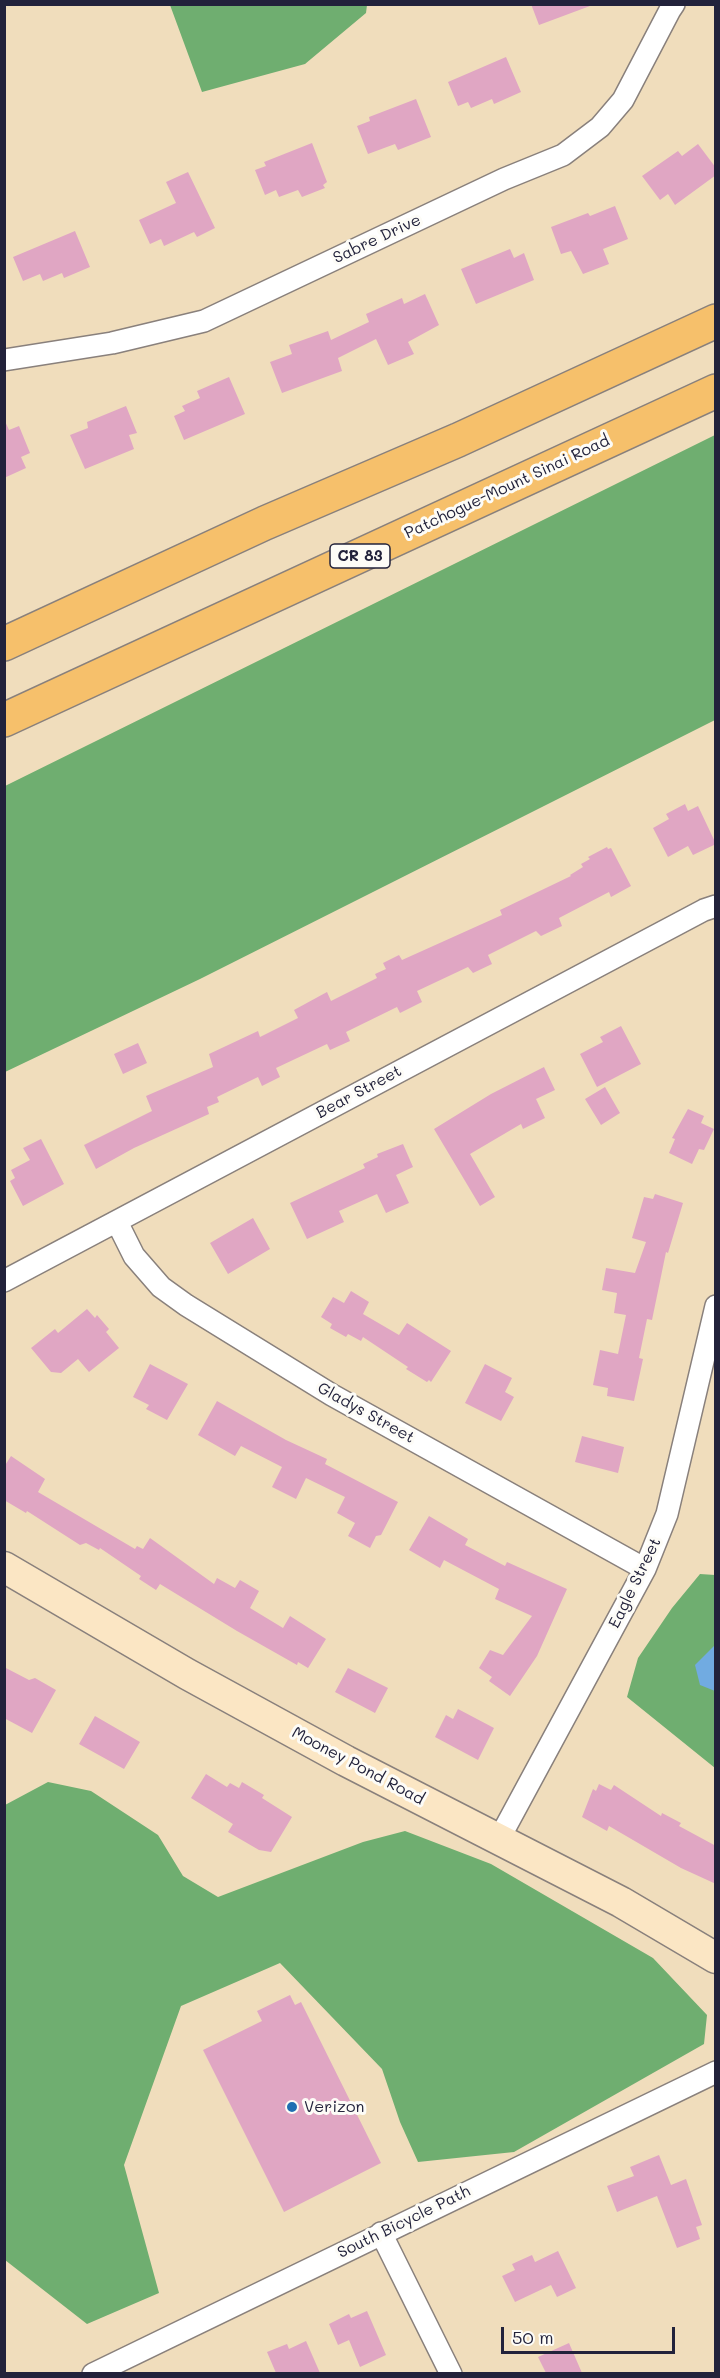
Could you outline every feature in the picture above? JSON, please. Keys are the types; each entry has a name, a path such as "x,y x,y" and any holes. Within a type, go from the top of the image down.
{"highway":[{"path":"4,644 265,523 458,440 716,321"},
{"name":"Patchogue-Mount Sinai Road","path":"4,720 716,391"}],"street":[{"name":"Sabre Drive","path":"4,360 112,343 204,321 504,179 563,155 600,127 623,100 674,4"},
{"name":"Bear Street","path":"4,1281 307,1119 704,910 716,906"},
{"name":"Gladys Street","path":"117,1222 134,1256 161,1287 186,1305 332,1395 645,1569"},
{"name":"Eagle Street","path":"499,1839 645,1569 666,1514 716,1306"},
{"name":"Mooney Pond Road","path":"4,1567 177,1668 346,1761 621,1902 716,1958"},
{"name":"South Bicycle Path","path":"93,2373 716,2072"},
{"path":"381,2233 452,2373"}],"green space":[{"path":"170,4 367,5 366,13 305,64 202,92"},
{"path":"715,435 715,720 200,979 5,1072 5,786"},
{"path":"700,1574 715,1575 715,1768 627,1697 638,1658 672,1608"},
{"path":"48,1782 91,1791 158,1835 183,1876 218,1897 363,1842 405,1831 491,1864 653,1958 707,2015 704,2044 514,2152 418,2162 400,2122 382,2069 280,1963 181,2006 124,2165 159,2293 87,2324 5,2260 5,1805"}],"water":[{"path":"715,1645 715,1691 700,1685 695,1665"}],"building":[{"path":"531,4 589,4 590,6 539,25"},
{"path":"506,57 521,92 494,104 492,99 471,108 468,102 458,106 448,82"},
{"path":"416,99 431,137 398,150 395,144 368,154 357,126 370,121 369,117"},
{"path":"312,143 327,182 323,185 325,188 302,197 298,190 279,197 276,190 265,195 255,170 266,166 264,162"},
{"path":"698,144 716,168 716,175 675,205 668,194 660,200 642,176 678,151 682,156"},
{"path":"188,172 215,228 197,237 194,232 164,246 161,239 150,244 139,220 176,203 166,182"},
{"path":"615,206 628,239 603,249 609,264 583,274 571,251 561,254 551,227"},
{"path":"75,231 90,267 64,278 62,273 43,281 40,274 23,281 13,257"},
{"path":"510,249 514,258 524,253 534,280 476,304 461,269"},
{"path":"425,294 439,325 408,342 414,354 388,365 376,339 338,358 342,371 282,393 270,362 292,354 289,345 328,331 331,340 369,322 366,314 402,298 404,304"},
{"path":"229,377 245,414 184,440 174,416 185,411 182,406 200,398 197,391"},
{"path":"126,406 137,433 129,435 134,449 85,469 70,435 88,428 87,422"},
{"path":"4,419 9,430 19,426 30,453 21,457 26,468 4,478"},
{"path":"685,804 688,811 698,806 716,844 693,855 688,846 668,857 653,828 669,819 666,814"},
{"path":"607,847 611,848 631,886 611,897 609,892 559,918 562,926 541,936 536,931 488,955 492,964 473,973 468,967 417,991 422,1002 400,1013 397,1007 346,1032 350,1041 330,1050 327,1044 276,1068 280,1077 262,1086 258,1077 217,1097 219,1102 207,1107 209,1114 134,1148 96,1169 84,1145 152,1111 146,1096 213,1067 209,1054 258,1031 260,1037 298,1018 294,1010 327,992 331,1001 377,978 375,974 386,969 383,963 399,955 402,960 502,915 500,910 571,876 583,867 581,864 590,859 588,857"},
{"path":"621,1026 641,1064 597,1087 580,1054 603,1042 600,1037"},
{"path":"138,1043 147,1063 123,1074 114,1054"},
{"path":"544,1067 555,1090 536,1099 545,1118 523,1129 521,1124 470,1154 495,1197 480,1206 434,1129 491,1094"},
{"path":"605,1087 620,1113 601,1125 585,1099"},
{"path":"688,1109 704,1116 701,1123 714,1129 704,1150 699,1149 692,1164 669,1153 675,1139 672,1138"},
{"path":"41,1139 64,1184 23,1206 10,1181 15,1178 11,1170 30,1160 23,1148"},
{"path":"403,1144 413,1167 396,1175 409,1203 386,1213 377,1194 339,1211 344,1222 307,1239 290,1203 365,1168 363,1164 378,1157 377,1154"},
{"path":"655,1194 683,1203 668,1253 666,1252 652,1320 647,1319 639,1358 643,1359 634,1401 607,1396 608,1388 593,1385 600,1350 618,1354 626,1315 614,1313 617,1293 602,1290 606,1268 635,1273 646,1242 632,1238 644,1197 653,1199"},
{"path":"253,1218 270,1249 228,1274 210,1243"},
{"path":"351,1291 369,1302 363,1314 399,1335 407,1323 451,1351 431,1382 429,1380 427,1382 406,1369 408,1367 363,1337 361,1341 348,1334 346,1337 330,1328 332,1324 321,1317 333,1297 344,1303"},
{"path":"87,1309 95,1318 97,1315 109,1329 106,1332 119,1348 89,1372 78,1359 61,1373 51,1372 31,1348 55,1329 58,1333"},
{"path":"150,1364 188,1384 167,1420 146,1409 149,1405 133,1397"},
{"path":"485,1364 512,1378 505,1392 514,1397 501,1421 465,1403"},
{"path":"217,1401 286,1440 327,1459 325,1464 398,1502 381,1535 376,1536 370,1548 348,1536 355,1523 337,1513 345,1497 306,1478 296,1499 272,1487 282,1467 241,1446 235,1456 198,1435"},
{"path":"582,1436 624,1447 618,1473 575,1462"},
{"path":"11,1456 45,1479 38,1492 135,1549 137,1546 143,1549 150,1538 214,1584 217,1578 235,1588 240,1580 259,1591 250,1608 283,1628 290,1616 326,1639 308,1668 298,1662 297,1665 237,1631 160,1584 156,1590 139,1579 141,1576 100,1548 99,1550 86,1543 80,1545 27,1511 26,1513 4,1500 4,1467"},
{"path":"429,1516 468,1539 465,1545 505,1566 507,1562 567,1589 537,1656 510,1696 489,1681 492,1677 479,1668 490,1650 503,1655 532,1616 495,1599 499,1589 444,1560 440,1568 409,1550"},
{"path":"4,1667 29,1680 35,1678 56,1690 32,1733 4,1718"},
{"path":"348,1668 388,1688 375,1713 335,1692"},
{"path":"458,1709 494,1728 478,1760 435,1737 446,1715 453,1719"},
{"path":"95,1716 140,1742 124,1769 79,1744"},
{"path":"206,1774 227,1787 230,1783 239,1788 242,1782 264,1795 262,1798 292,1817 271,1852 259,1850 228,1832 233,1824 191,1798"},
{"path":"599,1784 611,1790 614,1785 661,1816 662,1813 681,1823 679,1826 716,1846 716,1884 681,1868 609,1826 607,1831 582,1817 593,1789 596,1791"},
{"name":"Verizon","path":"290,1995 295,2005 301,2002 381,2163 284,2212 203,2050 262,2021 257,2011"},
{"path":"659,2155 671,2185 686,2179 702,2225 696,2227 700,2239 677,2248 657,2196 617,2212 607,2186 634,2176 630,2167"},
{"path":"558,2251 576,2288 557,2297 551,2285 515,2302 502,2276 515,2270 512,2264 532,2255 535,2262"},
{"path":"367,2311 386,2355 360,2367 349,2340 338,2345 329,2324 349,2314 351,2318"},
{"path":"306,2341 320,2373 276,2373 267,2352 287,2344 289,2349"},
{"path":"569,2343 582,2373 546,2373 538,2357"}],"place":[{"name":"Verizon","path":"292,2107"}]}
